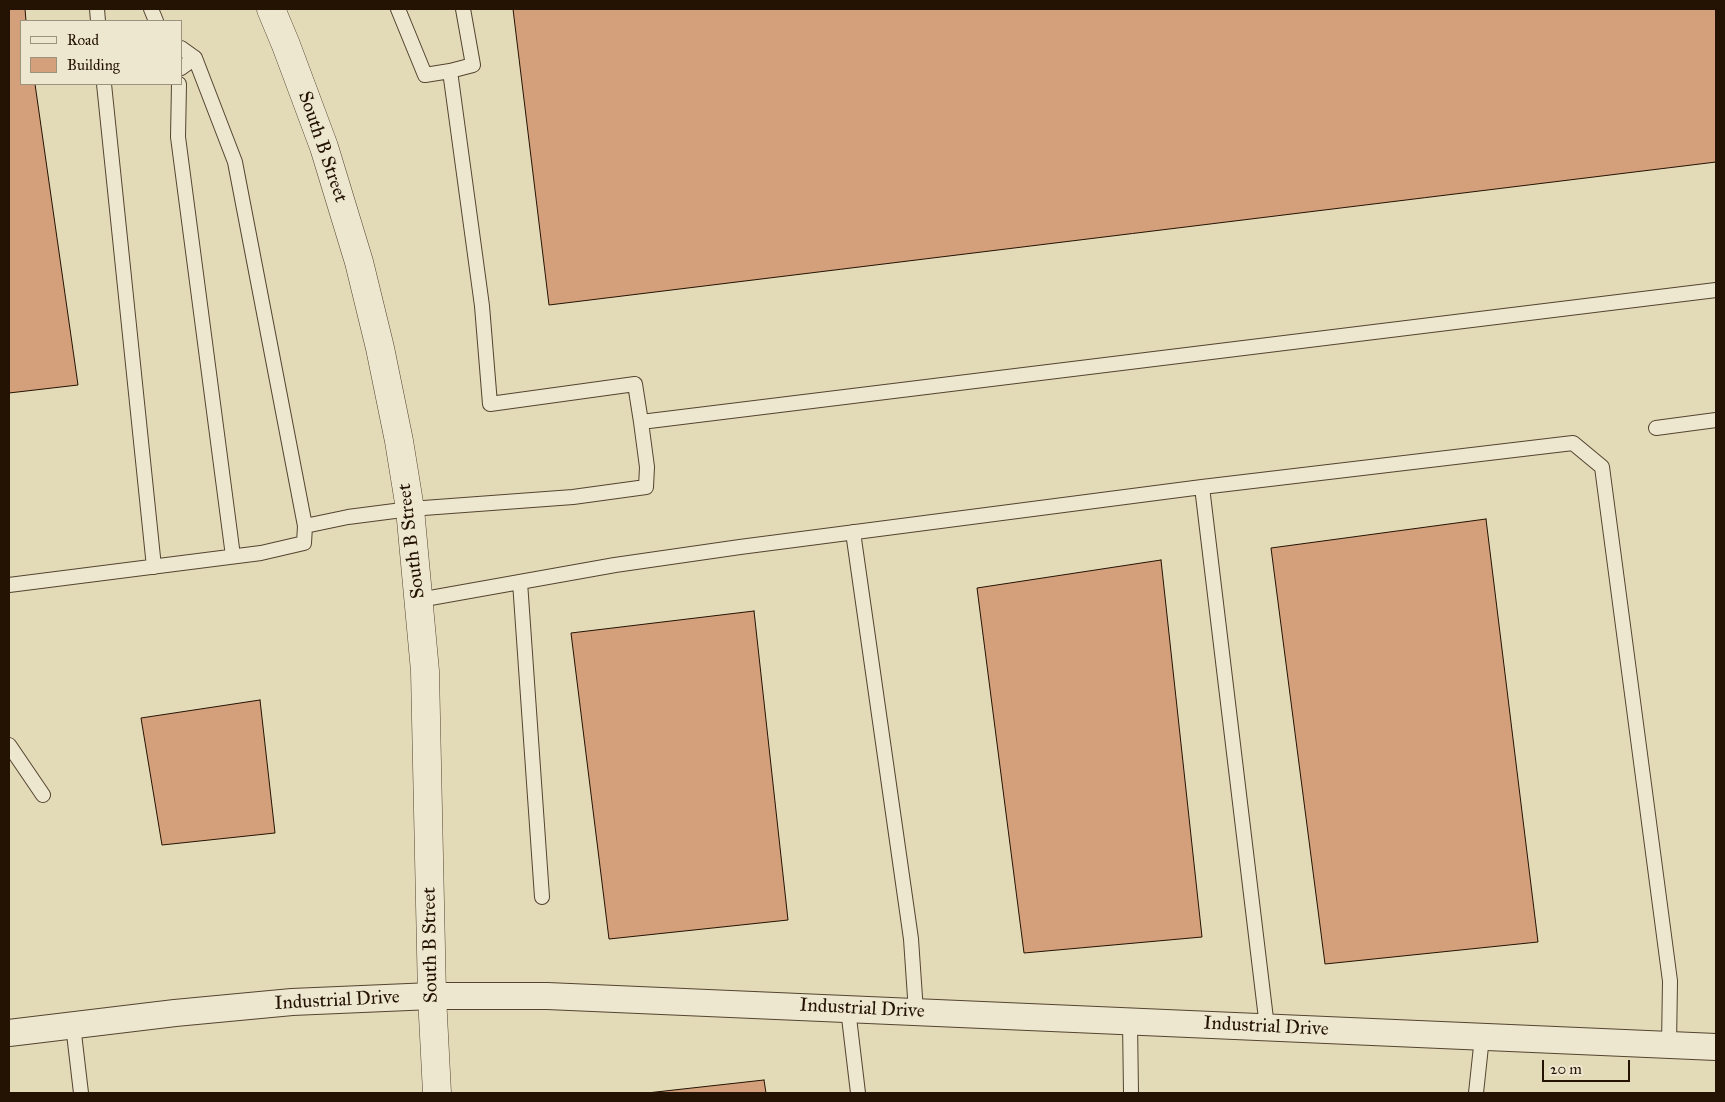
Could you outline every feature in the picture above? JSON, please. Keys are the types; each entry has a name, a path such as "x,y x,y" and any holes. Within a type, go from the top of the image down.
{"street":[{"name":"South B Street","path":"271,9 324,147 359,262 382,357 410,509 425,671 432,996 437,1093"},
{"name":"Industrial Drive","path":"9,1033 292,1002 432,996 547,996 1716,1047"}],"lane":[{"path":"398,9 426,75 473,65 463,9"},
{"path":"9,585 261,553 304,544 305,526 235,162 195,58 182,49"},
{"path":"182,67 195,58"},
{"path":"305,526 348,517 410,509 573,497 646,486 647,467 635,384 490,404 482,306 450,71"},
{"path":"104,85 154,567"},
{"path":"179,85 178,137 233,556"},
{"path":"641,422 1716,290"},
{"path":"1656,428 1716,420"},
{"path":"419,600 615,565 853,532 1202,487 1573,443 1602,467 1670,981 1669,1045"},
{"path":"1202,487 1267,1028"},
{"path":"853,532 912,939 916,1012"},
{"path":"520,582 542,897"},
{"path":"9,745 43,795"},
{"path":"848,1009 858,1093"},
{"path":"1130,1021 1131,1093"},
{"path":"73,1026 81,1093"},
{"path":"1476,1093 1482,1037"}],"building":[{"path":"9,9 25,9 26,20 20,20 20,85 35,85 78,385 9,393"},
{"path":"513,9 1716,9 1716,162 549,305"},
{"path":"1486,519 1538,942 1325,964 1271,548"},
{"path":"1161,560 1202,937 1024,953 977,588"},
{"path":"754,611 788,920 609,939 571,633"},
{"path":"260,700 275,833 162,845 141,718"},
{"path":"764,1080 766,1093 647,1093"}]}
